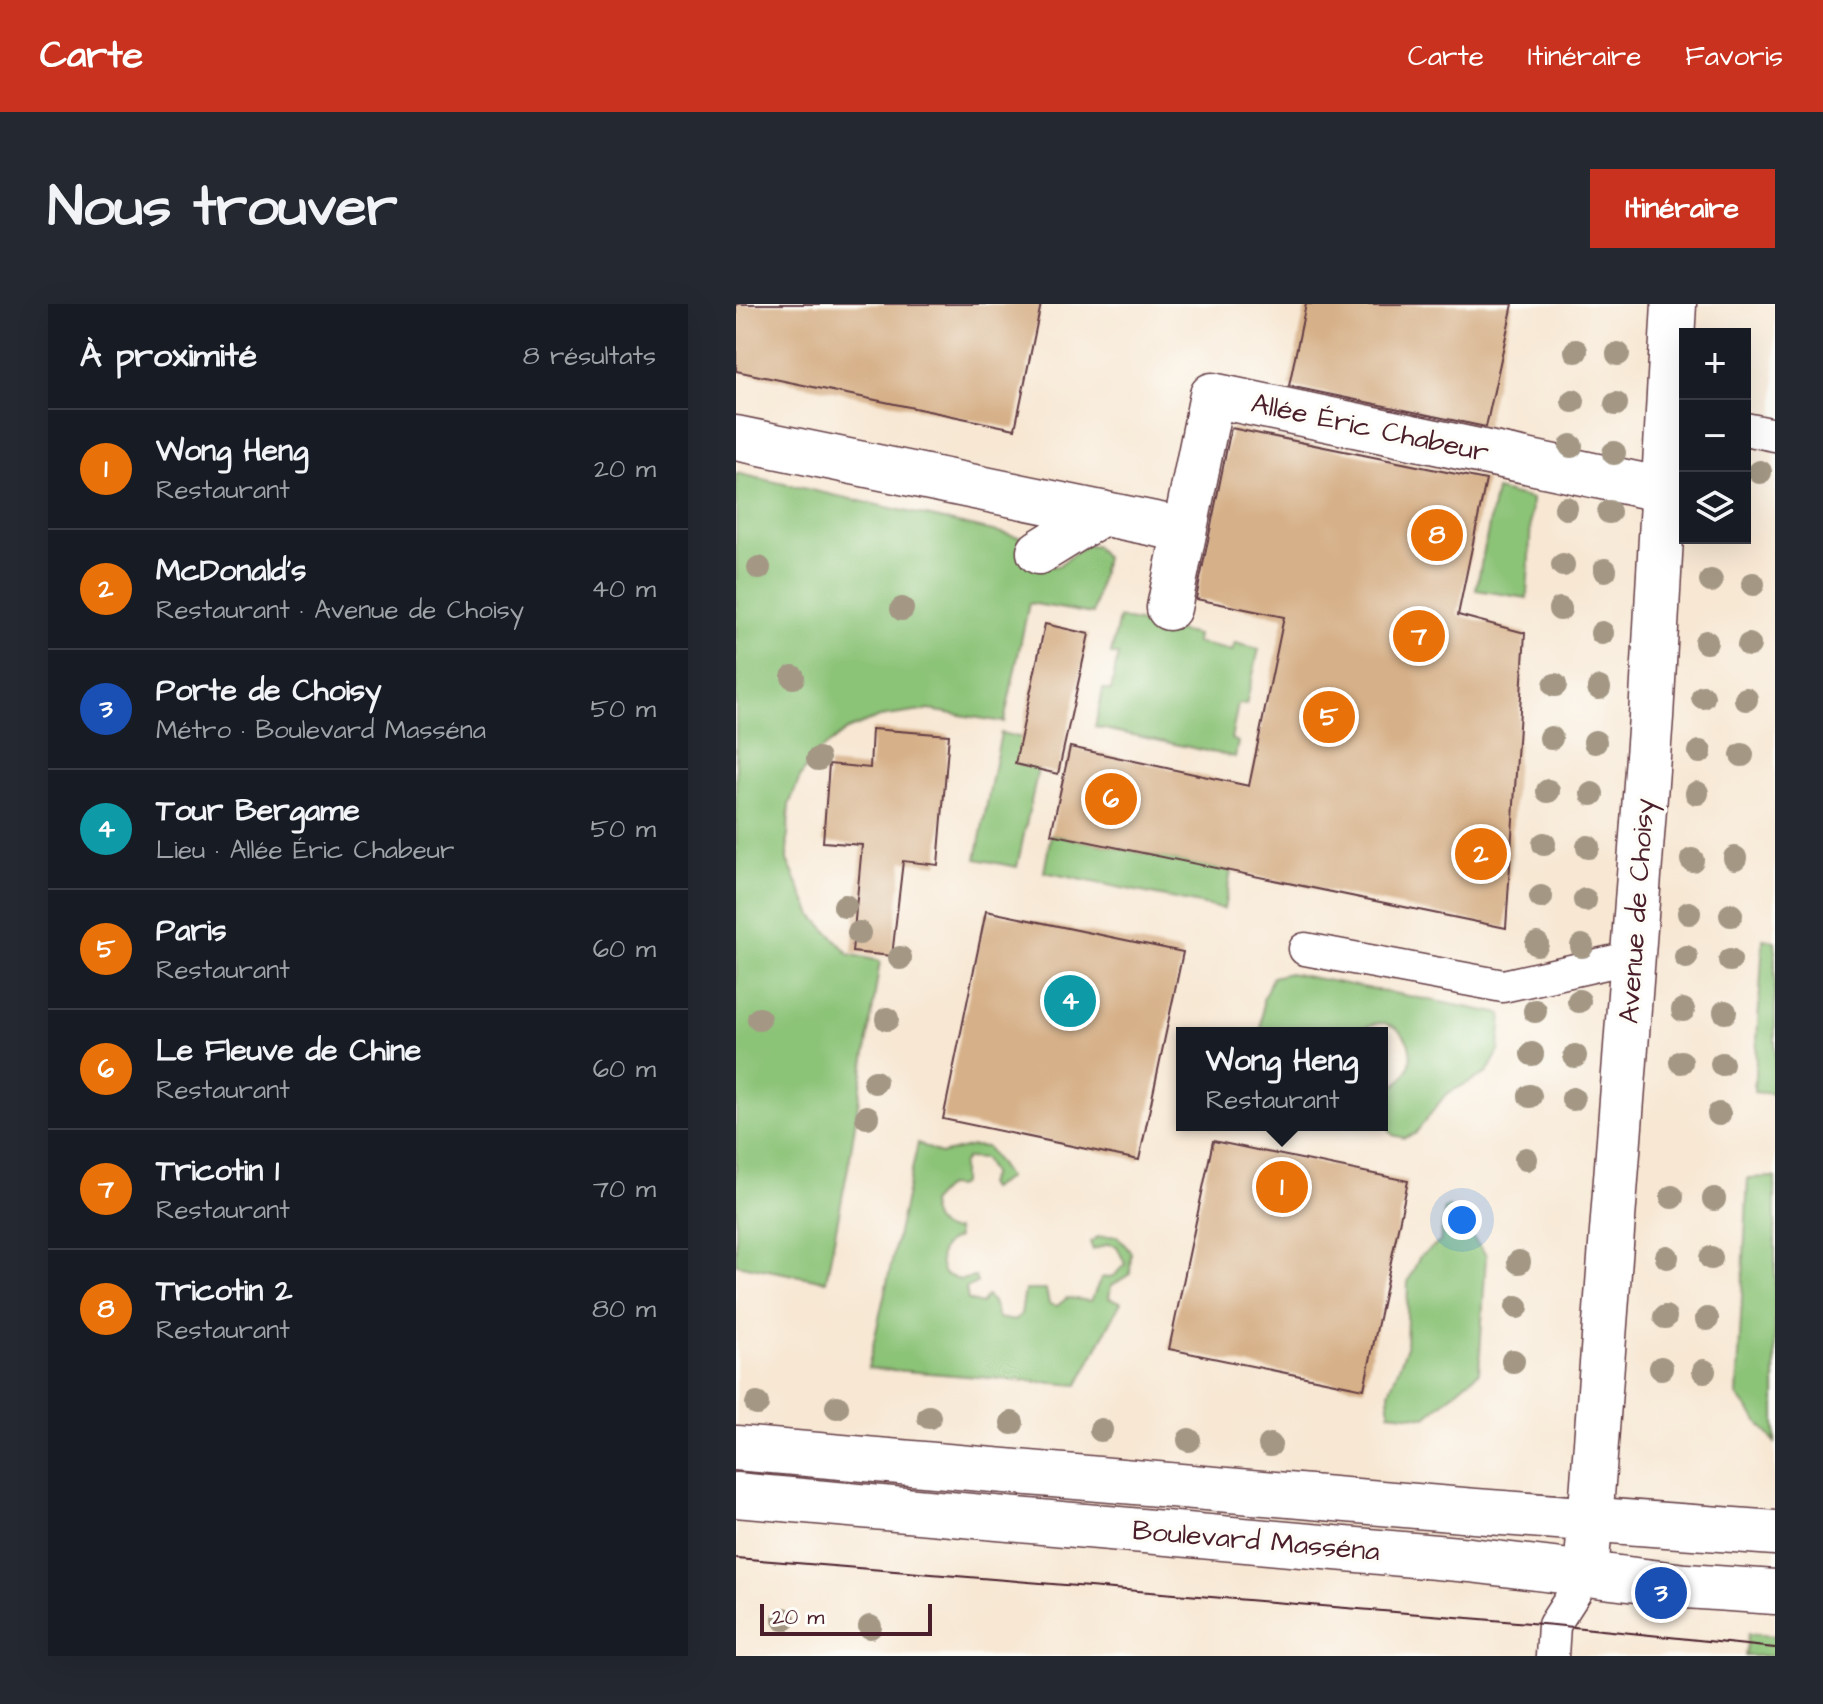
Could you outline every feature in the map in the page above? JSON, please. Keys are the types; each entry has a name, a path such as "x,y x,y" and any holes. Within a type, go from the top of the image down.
{"main road":[{"name":"Avenue de Choisy","path":"1586,1575 1633,957 1664,490 1677,415 1674,304"},
{"name":"Allée Éric Chabeur","path":"1169,608 1212,395 1664,490"},
{"path":"736,438 1184,530"},
{"path":"1039,552 1102,513"},
{"name":"Boulevard Masséna","path":"736,1448 1475,1511 1775,1533"},
{"name":"Boulevard Masséna","path":"736,1495 1470,1560 1586,1575 1775,1592"}],"lane":[{"path":"1751,430 1775,435"},
{"path":"1305,949 1503,986 1633,957"},
{"path":"1552,1656 1554,1625 1586,1575"}],"green space":[{"path":"736,473 1042,542 1037,567 1058,566 1086,545 1095,546 1105,557 1093,614 1029,603 1004,722 929,710 880,717 847,730 811,758 789,805 787,860 812,915 849,954 880,961 850,1157 826,1281 736,1264"},
{"path":"1496,490 1532,499 1527,598 1476,590"},
{"path":"1119,618 1197,635 1196,643 1232,651 1235,643 1259,649 1246,705 1238,704 1231,739 1238,742 1235,757 1095,727 1103,689 1111,691 1118,655 1111,654"},
{"path":"1001,733 1027,739 1038,769 1017,867 976,859"},
{"path":"1051,834 1231,871 1224,909 1044,872"},
{"path":"1763,939 1775,941 1775,1094 1754,1092"},
{"path":"1289,973 1502,1014 1499,1051 1487,1073 1446,1094 1415,1134 1404,1138 1393,1135 1388,1129 1388,1088 1400,1081 1410,1064 1411,1054 1404,1036 1396,1028 1383,1023 1365,1027 1261,1027 1263,1000 1272,977"},
{"path":"918,1143 940,1154 973,1146 987,1147 1008,1178 990,1189 987,1184 992,1174 984,1159 967,1158 962,1164 962,1182 957,1187 946,1186 930,1203 940,1227 956,1230 957,1238 946,1244 941,1252 944,1274 960,1280 975,1277 977,1283 966,1288 968,1300 981,1304 987,1296 993,1302 998,1318 1015,1321 1021,1314 1025,1290 1046,1290 1049,1304 1057,1306 1067,1298 1091,1301 1101,1278 1114,1276 1125,1264 1117,1246 1108,1244 1093,1250 1090,1242 1098,1237 1117,1236 1131,1252 1130,1274 1111,1286 1109,1298 1121,1302 1078,1385 868,1368"},
{"path":"1775,1177 1775,1443 1737,1395 1748,1178"},
{"path":"1449,1207 1486,1255 1479,1372 1426,1417 1389,1413 1389,1392 1406,1349 1408,1282 1420,1256 1440,1242 1445,1209"},
{"path":"1748,1634 1775,1636 1775,1656 1745,1656"}],"building":[{"path":"736,304 1041,304 1015,429 736,371"},
{"path":"1306,304 1513,304 1486,427 1289,386"},
{"path":"1231,428 1486,480 1458,615 1525,633 1506,928 1051,834 1070,747 1249,786 1284,617 1196,599"},
{"path":"1045,624 1089,634 1058,774 1015,764"},
{"path":"872,729 949,735 938,865 903,861 892,956 852,952 862,845 823,842 829,764 870,768"},
{"path":"986,911 1183,952 1139,1160 943,1119"},
{"path":"1213,1141 1408,1181 1364,1389 1169,1349"}],"tram line":[{"path":"736,1558 1554,1625 1775,1648"}],"place":[{"name":"Tricotin 2","path":"1437,535"},
{"name":"Tricotin 1","path":"1419,636"},
{"name":"Paris","path":"1329,717"},
{"name":"Le Fleuve de Chine","path":"1111,799"},
{"name":"McDonald's","path":"1481,854"},
{"name":"Tour Bergame","path":"1070,1001"},
{"name":"Wong Heng","path":"1282,1187"},
{"name":"Porte de Choisy","path":"1661,1593"}]}
